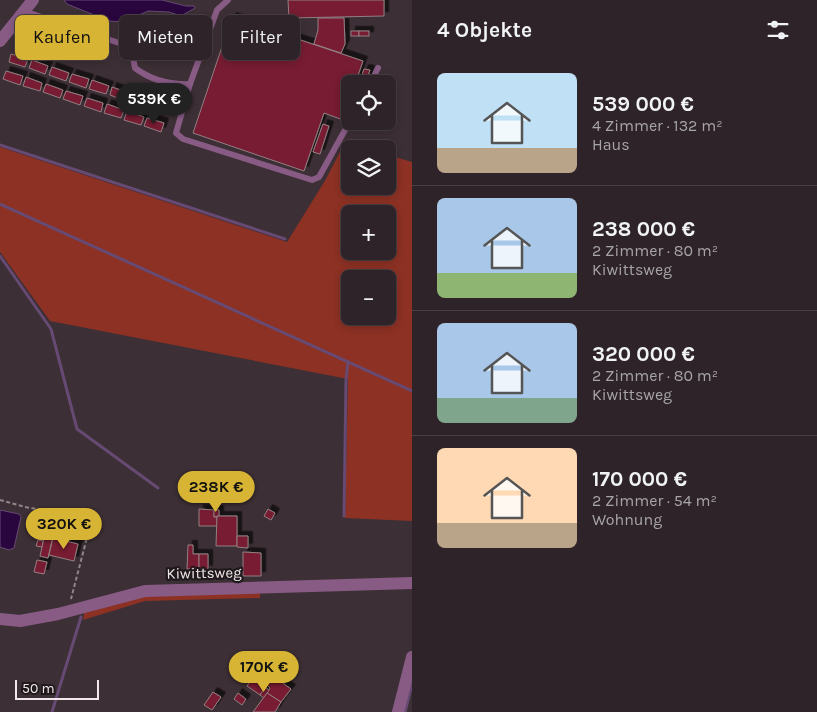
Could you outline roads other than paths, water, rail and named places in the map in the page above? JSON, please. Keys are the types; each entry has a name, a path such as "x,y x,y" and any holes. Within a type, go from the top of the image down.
{"street":[{"path":"0,41 33,0"},
{"name":"Kiwittsweg","path":"0,619 20,621 71,611 146,591 412,583"},
{"path":"398,712 412,657"}],"lane":[{"path":"212,24 217,10 228,0"},
{"path":"24,11 119,43"},
{"path":"133,60 135,68 144,75 174,85 190,84"},
{"path":"199,60 176,133 183,139 312,180 320,177 345,130"},
{"path":"374,75 378,68"}],"waterway":[{"path":"0,145 285,239"},
{"path":"0,204 412,391"},
{"path":"0,256 51,329 77,429 158,488"},
{"path":"344,516 346,380 348,362"},
{"path":"52,712 81,617"},
{"path":"405,712 412,684"}]}
